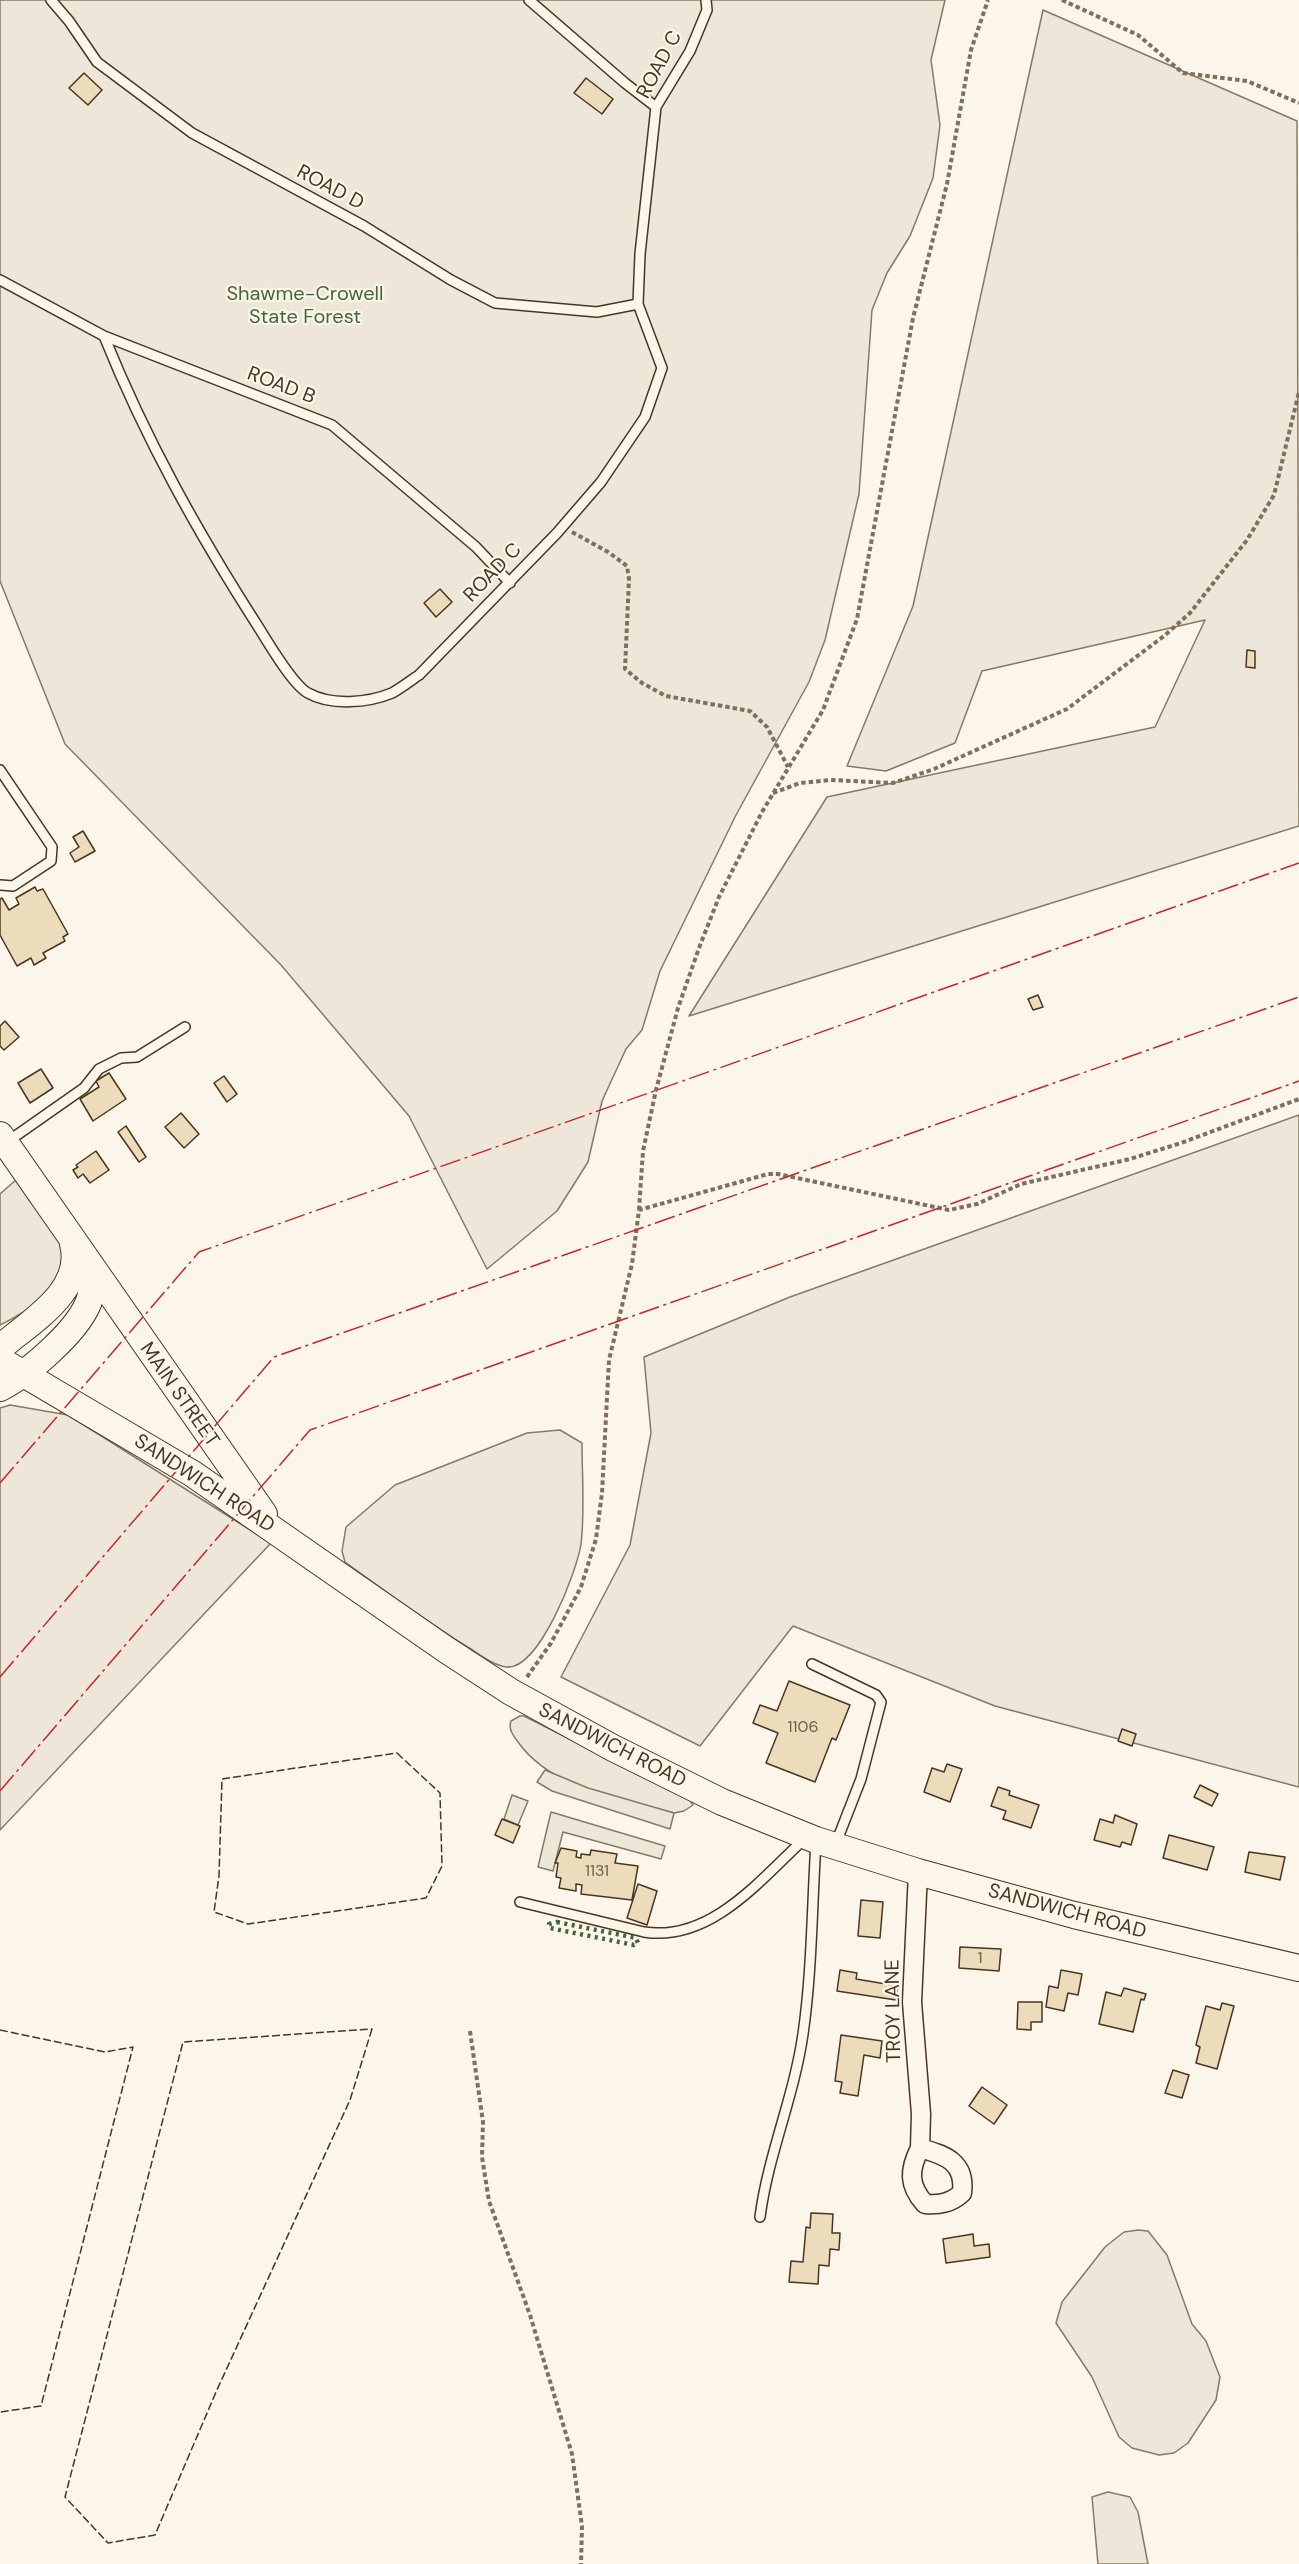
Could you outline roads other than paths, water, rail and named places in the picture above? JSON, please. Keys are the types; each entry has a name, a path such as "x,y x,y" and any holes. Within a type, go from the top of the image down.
{"main road":[{"name":"MAIN STREET","path":"2,1139 274,1529"},
{"name":"MAIN STREET","path":"0,1388 25,1374 54,1347 86,1307 91,1281 78,1251"},
{"path":"0,1348 69,1286 78,1251"},
{"name":"SANDWICH ROAD","path":"0,1360 193,1474 445,1649 515,1694 613,1748 722,1802 817,1843 1101,1922 1299,1968"}],"street":[{"name":"TROY LANE","path":"918,1872 912,2002 921,2114 920,2148"}],"lane":[{"name":"ROAD D","path":"51,0 69,21 97,62 192,132 364,226 460,285 495,303 534,308 597,312 638,304"},
{"path":"529,0 625,83 656,106"},
{"name":"ROAD C","path":"104,336 133,409 182,502 216,561 279,659 306,692 330,702 364,699 392,693 418,675 510,583 601,482 645,417 662,368 638,304 640,254 656,106 690,51 707,10 706,0"},
{"name":"ROAD B","path":"0,280 104,336 332,425 476,547 510,583"},
{"path":"0,770 52,847 51,861 13,886 0,885"},
{"path":"2,1139 84,1088 99,1069 121,1058 137,1057 185,1027"},
{"path":"520,1902 655,1934 690,1930 735,1902 817,1843 861,1779 881,1702 876,1695 812,1664"},
{"path":"760,2217 763,2191 792,2094 804,2033 817,1843"}],"park label":[{"name":"Shawme-Crowell State Forest","path":"305,306"}]}
